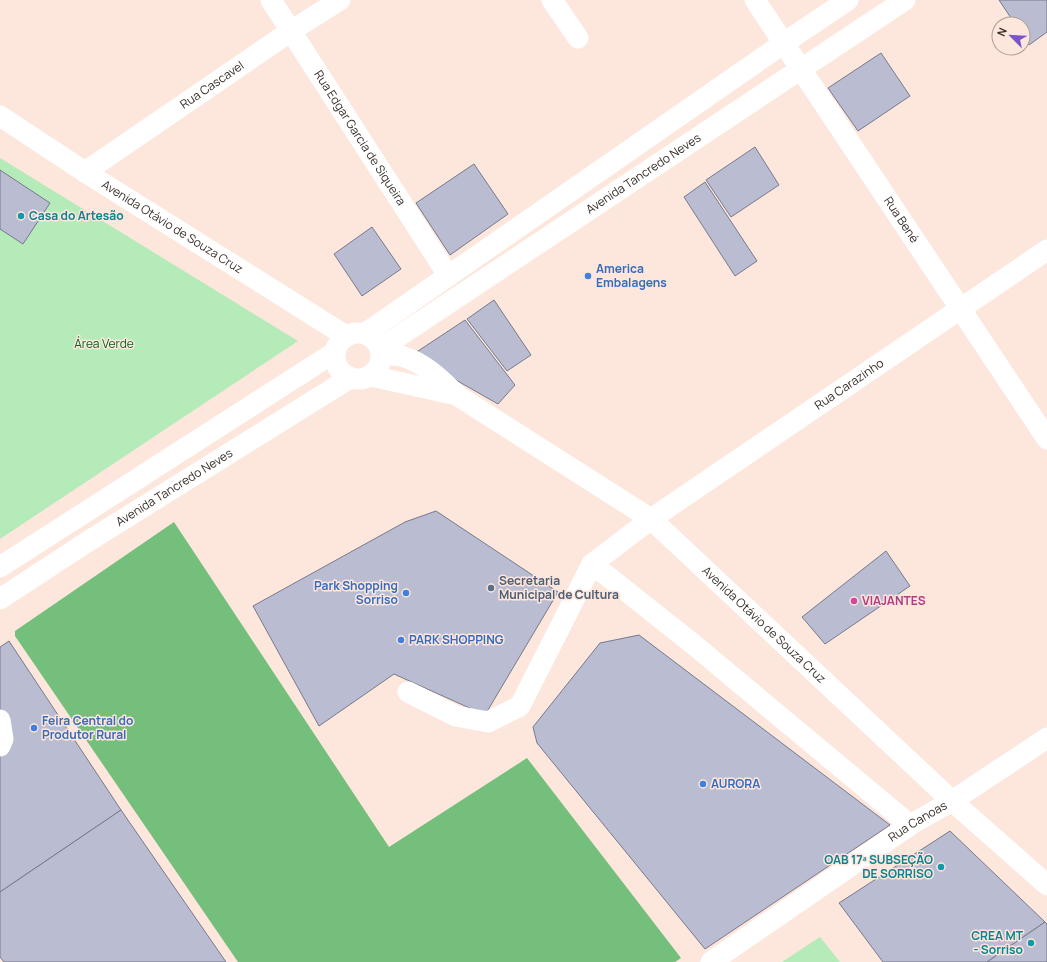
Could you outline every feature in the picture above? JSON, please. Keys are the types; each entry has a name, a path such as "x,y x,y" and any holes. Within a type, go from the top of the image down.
{"street":[{"name":"Rua Edgar Garcia de Siqueira","path":"271,0 448,275"},
{"name":"Rua Cascavel","path":"85,172 291,31 340,0"},
{"path":"552,0 578,38"},
{"name":"Rua Bené","path":"755,0 800,70 1047,439"},
{"path":"366,333 848,0"},
{"name":"Avenida Tancredo Neves","path":"382,351 905,0"},
{"name":"Avenida Otávio de Souza Cruz","path":"0,116 340,344"},
{"name":"Rua Carazinho","path":"592,564 651,518 1047,250"},
{"path":"0,567 340,344 356,332 366,333 375,339 382,351 381,363 371,376 361,379 350,378 341,373 336,364 340,344"},
{"name":"Avenida Otávio de Souza Cruz","path":"382,351 404,357 420,364 438,377 458,396 651,518 952,801 1047,885"},
{"name":"Avenida Otávio de Souza Cruz","path":"371,376 458,396"},
{"name":"Avenida Tancredo Neves","path":"0,599 87,542 350,378"},
{"path":"408,692 456,716 488,722 520,706 592,564 693,644 910,825"},
{"path":"0,720 3,739 0,746"},
{"name":"Rua Canoas","path":"711,962 910,825 952,801 1047,738"}],"green space":[{"name":"Área Verde","path":"0,158 298,341 0,539"},
{"path":"174,522 389,847 527,758 681,958 675,962 238,962 15,636 15,631"},
{"path":"820,937 840,962 782,962"}],"building":[{"path":"999,0 1047,0 1047,32 1031,44 1031,16 1010,16"},
{"path":"881,53 910,96 858,131 828,88"},
{"path":"755,147 779,185 731,217 706,180"},
{"path":"474,164 508,214 450,255 416,203"},
{"name":"Casa do Artesão","path":"0,170 50,203 23,244 0,229"},
{"path":"705,182 757,261 735,276 684,197"},
{"path":"372,227 401,269 362,296 334,254"},
{"path":"494,300 531,355 507,371 467,319"},
{"path":"465,320 515,385 498,404 412,355"},
{"name":"PARK SHOPPING","path":"436,511 558,592 485,715 394,674 319,726 253,606 405,522"},
{"name":"VIAJANTES","path":"886,551 910,586 825,644 802,617"},
{"name":"AURORA","path":"639,635 890,825 705,949 537,743 533,727 600,643"},
{"name":"Feira Central do Produtor Rural","path":"9,641 121,810 0,892 0,647"},
{"path":"121,810 226,962 4,962 0,957 0,892"},
{"name":"OAB 17ª SUBSEÇÃO DE SORRISO","path":"950,831 1045,922 987,962 883,962 839,903"},
{"name":"CREA MT - Sorriso","path":"1045,922 1047,924 1047,962 987,962"}],"place":[{"name":"Casa do Artesão","path":"21,216"},
{"name":"America Embalagens","path":"588,276"},
{"name":"Secretaria Municipal de Cultura","path":"491,588"},
{"name":"Park Shopping Sorriso","path":"406,593"},
{"name":"VIAJANTES","path":"854,601"},
{"name":"PARK SHOPPING","path":"401,640"},
{"name":"Feira Central do Produtor Rural","path":"34,728"},
{"name":"AURORA","path":"703,784"},
{"name":"OAB 17ª SUBSEÇÃO DE SORRISO","path":"941,867"},
{"name":"CREA MT - Sorriso","path":"1031,943"}]}
